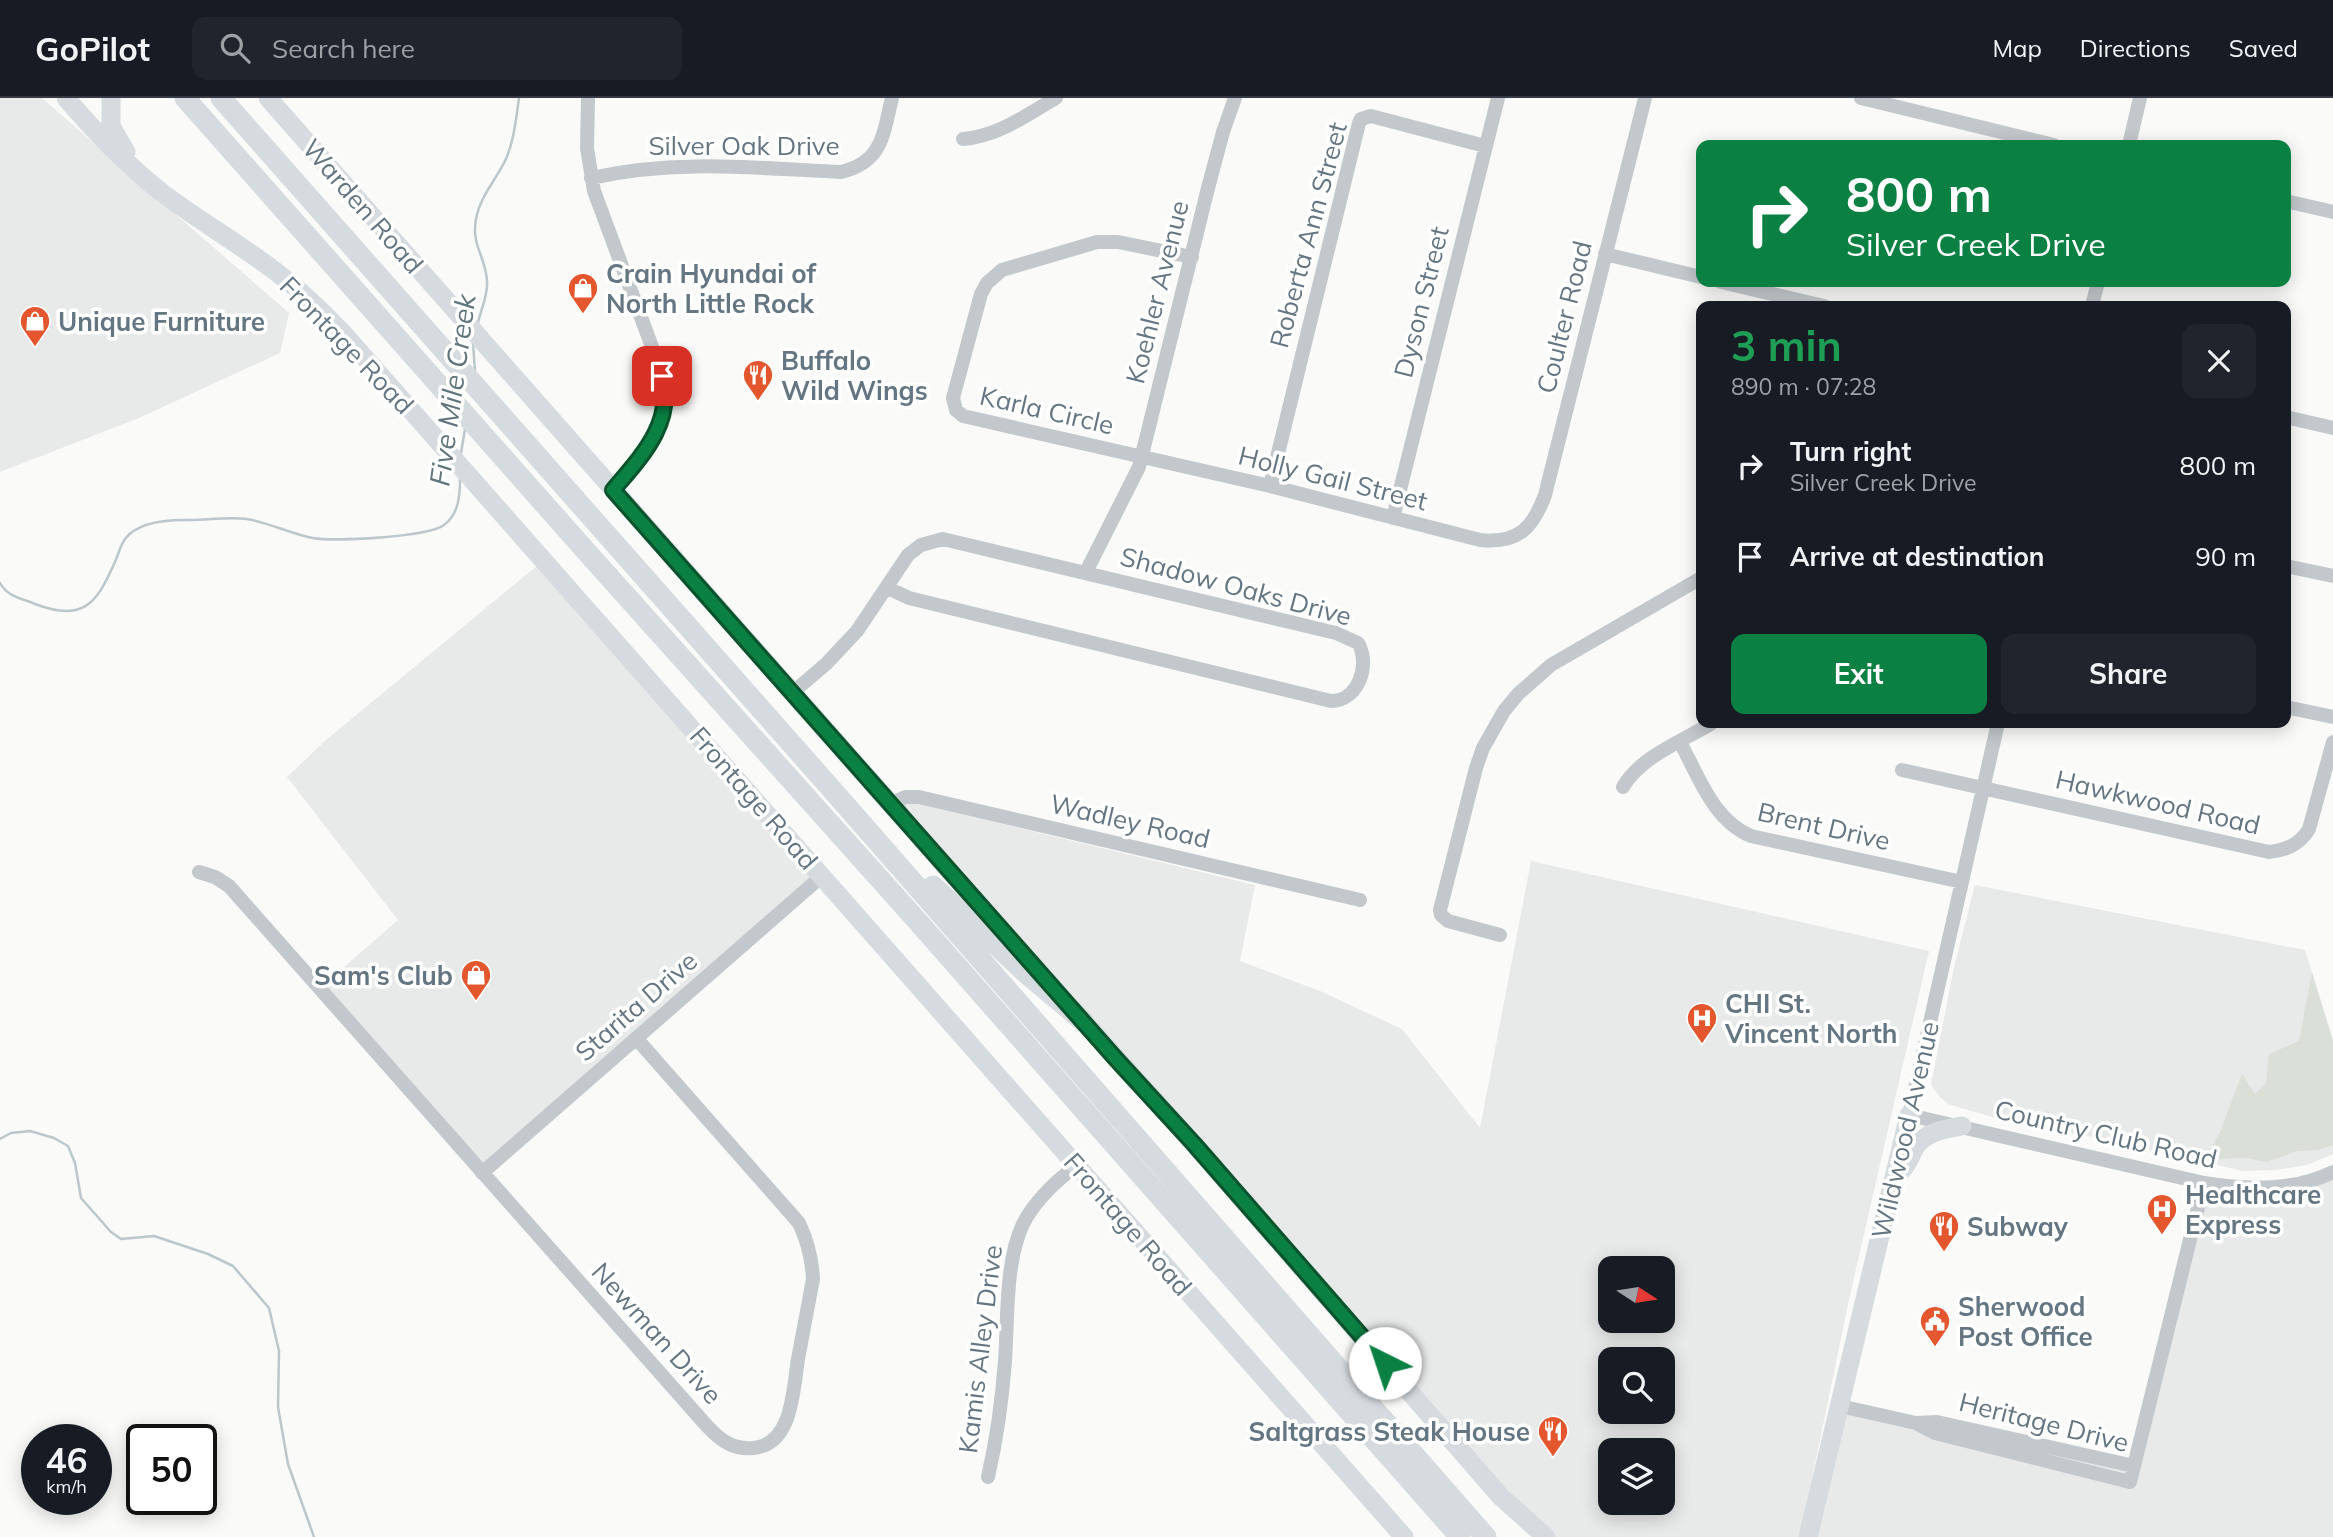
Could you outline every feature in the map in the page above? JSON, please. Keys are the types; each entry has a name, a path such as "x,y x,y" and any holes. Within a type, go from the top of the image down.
{"highway":[{"path":"185,98 585,551 921,925 1460,1537"},
{"path":"221,98 842,800 1486,1537"},
{"path":"842,800 1027,974 1083,1021"}],"main road":[{"name":"Frontage Road","path":"66,98 100,136 143,177 275,271 319,308 447,449 1404,1537"},
{"path":"111,98 111,126 143,177"},
{"name":"Warden Road","path":"268,98 1194,1144 1501,1497 1546,1537"},
{"name":"Wildwood Avenue","path":"1808,1537 1909,1115"},
{"path":"1893,1182 1921,1141 1932,1133 1962,1126"}],"street":[{"path":"589,98 586,135 591,178 661,371 665,394 663,413 656,434 613,490"},
{"name":"Silver Oak Drive","path":"591,178 646,167 676,165 841,172 856,169 876,152 892,98"},
{"path":"963,139 990,135 1056,98"},
{"name":"Koehler Avenue","path":"1086,572 1141,458 1223,132 1235,98"},
{"name":"Dyson Street","path":"1393,518 1498,98"},
{"name":"Coulter Road","path":"1513,537 1532,523 1545,495 1645,98"},
{"path":"1861,98 2033,140"},
{"path":"2130,140 2140,98"},
{"name":"Roberta Ann Street","path":"1270,486 1361,119 1371,116 1485,146"},
{"path":"2291,202 2333,212"},
{"name":"Karla Circle","path":"1141,458 963,416 956,410 953,398 981,294 987,283 1002,270 1053,253 1105,241 1192,257"},
{"path":"1605,254 1696,276"},
{"path":"1742,287 1803,301"},
{"path":"2291,417 2333,428"},
{"name":"Holly Gail Street","path":"1141,458 1270,486 1480,540 1500,541 1513,537"},
{"name":"Shadow Oaks Drive","path":"792,693 826,664 857,631 914,550 943,539 1352,639 1358,643 1363,657 1355,691 1343,700 1334,701 909,598 888,588"},
{"path":"2291,567 2333,576"},
{"path":"1500,935 1448,921 1441,915 1440,910 1476,768 1493,729 1518,694 1550,665 1696,581"},
{"path":"2291,708 2333,717"},
{"path":"1623,787 1630,774 1646,761 1704,728"},
{"name":"Wildwood Avenue","path":"1909,1115 1997,728"},
{"name":"Brent Drive","path":"1680,742 1716,809 1740,832 1962,882"},
{"name":"Hawkwood Road","path":"1902,770 2258,850 2280,850 2297,843 2309,829 2333,742"},
{"name":"Wadley Road","path":"891,804 905,797 919,797 1360,900"},
{"name":"Newman Drive","path":"199,872 215,877 229,886 720,1440 734,1447 763,1447 773,1441 788,1417 813,1279 807,1241 799,1223 636,1038"},
{"name":"Starita Drive","path":"482,1173 822,876"},
{"name":"Country Club Road","path":"1909,1115 2235,1188 2270,1188 2298,1184 2333,1172"},
{"name":"Kamis Alley Drive","path":"988,1477 999,1432 1009,1291 1018,1237 1031,1211 1049,1190 1077,1165"},
{"path":"2134,1466 2204,1183"},
{"name":"Heritage Drive","path":"1840,1406 1916,1423 1935,1433 2130,1482 2134,1466 1937,1422 1916,1423"}],"shaded area":[{"path":"0,98 42,98 289,313 280,353 139,418 0,472"},
{"path":"544,560 822,876 482,1173 320,988 398,920 287,777 326,740"},
{"path":"899,799 1255,885 1240,961 1320,991 1402,1029 1480,1128 1531,861 1929,951 1850,1295 1800,1537 1546,1537"},
{"path":"1975,885 2305,950 2333,1039 2333,1154 2307,1165 2243,1171 2098,1138 2013,1123 1948,1104 1931,1085 1954,967"},
{"path":"2312,973 2333,1042 2333,1145 2319,1150 2297,1151 2267,1162 2245,1158 2215,1159 2210,1150 2220,1132 2242,1074 2255,1094 2266,1084 2269,1054 2299,1041"},
{"path":"2333,1172 2333,1537 1808,1537 1840,1406 2134,1466 2157,1371 2212,1184 2235,1188"}],"waterway":[{"name":"Five Mile Creek","path":"478,323 487,281 475,237 476,219 484,196 508,154 519,98"},
{"name":"Five Mile Creek","path":"473,343 475,371"},
{"name":"Five Mile Creek","path":"461,453 465,429"},
{"name":"Five Mile Creek","path":"0,583 11,594 35,604 51,609 76,610 85,606 101,590 123,542 130,534 144,526 168,521 247,519 324,539 380,538 420,533 449,521 456,510 460,478"},
{"name":"Five Mile Creek","path":"0,1139 11,1133 30,1131 54,1138 68,1146 75,1163 81,1198 111,1232 121,1239 154,1236 208,1254 233,1266 269,1308 279,1351 278,1407 288,1464 314,1537"}],"place":[{"name":"Crain Hyundai of North Little Rock","path":"583,315"},
{"name":"Unique Furniture","path":"35,348"},
{"name":"Buffalo Wild Wings","path":"758,402"},
{"name":"Sam's Club","path":"476,1002"},
{"name":"CHI St. Vincent North","path":"1702,1045"},
{"name":"Healthcare Express","path":"2162,1236"},
{"name":"Subway","path":"1944,1253"},
{"name":"Sherwood Post Office","path":"1935,1348"},
{"name":"Saltgrass Steak House","path":"1553,1458"}],"route":[{"path":"662,376 665,404 660,425 648,447 613,490 1385,1363"}]}
